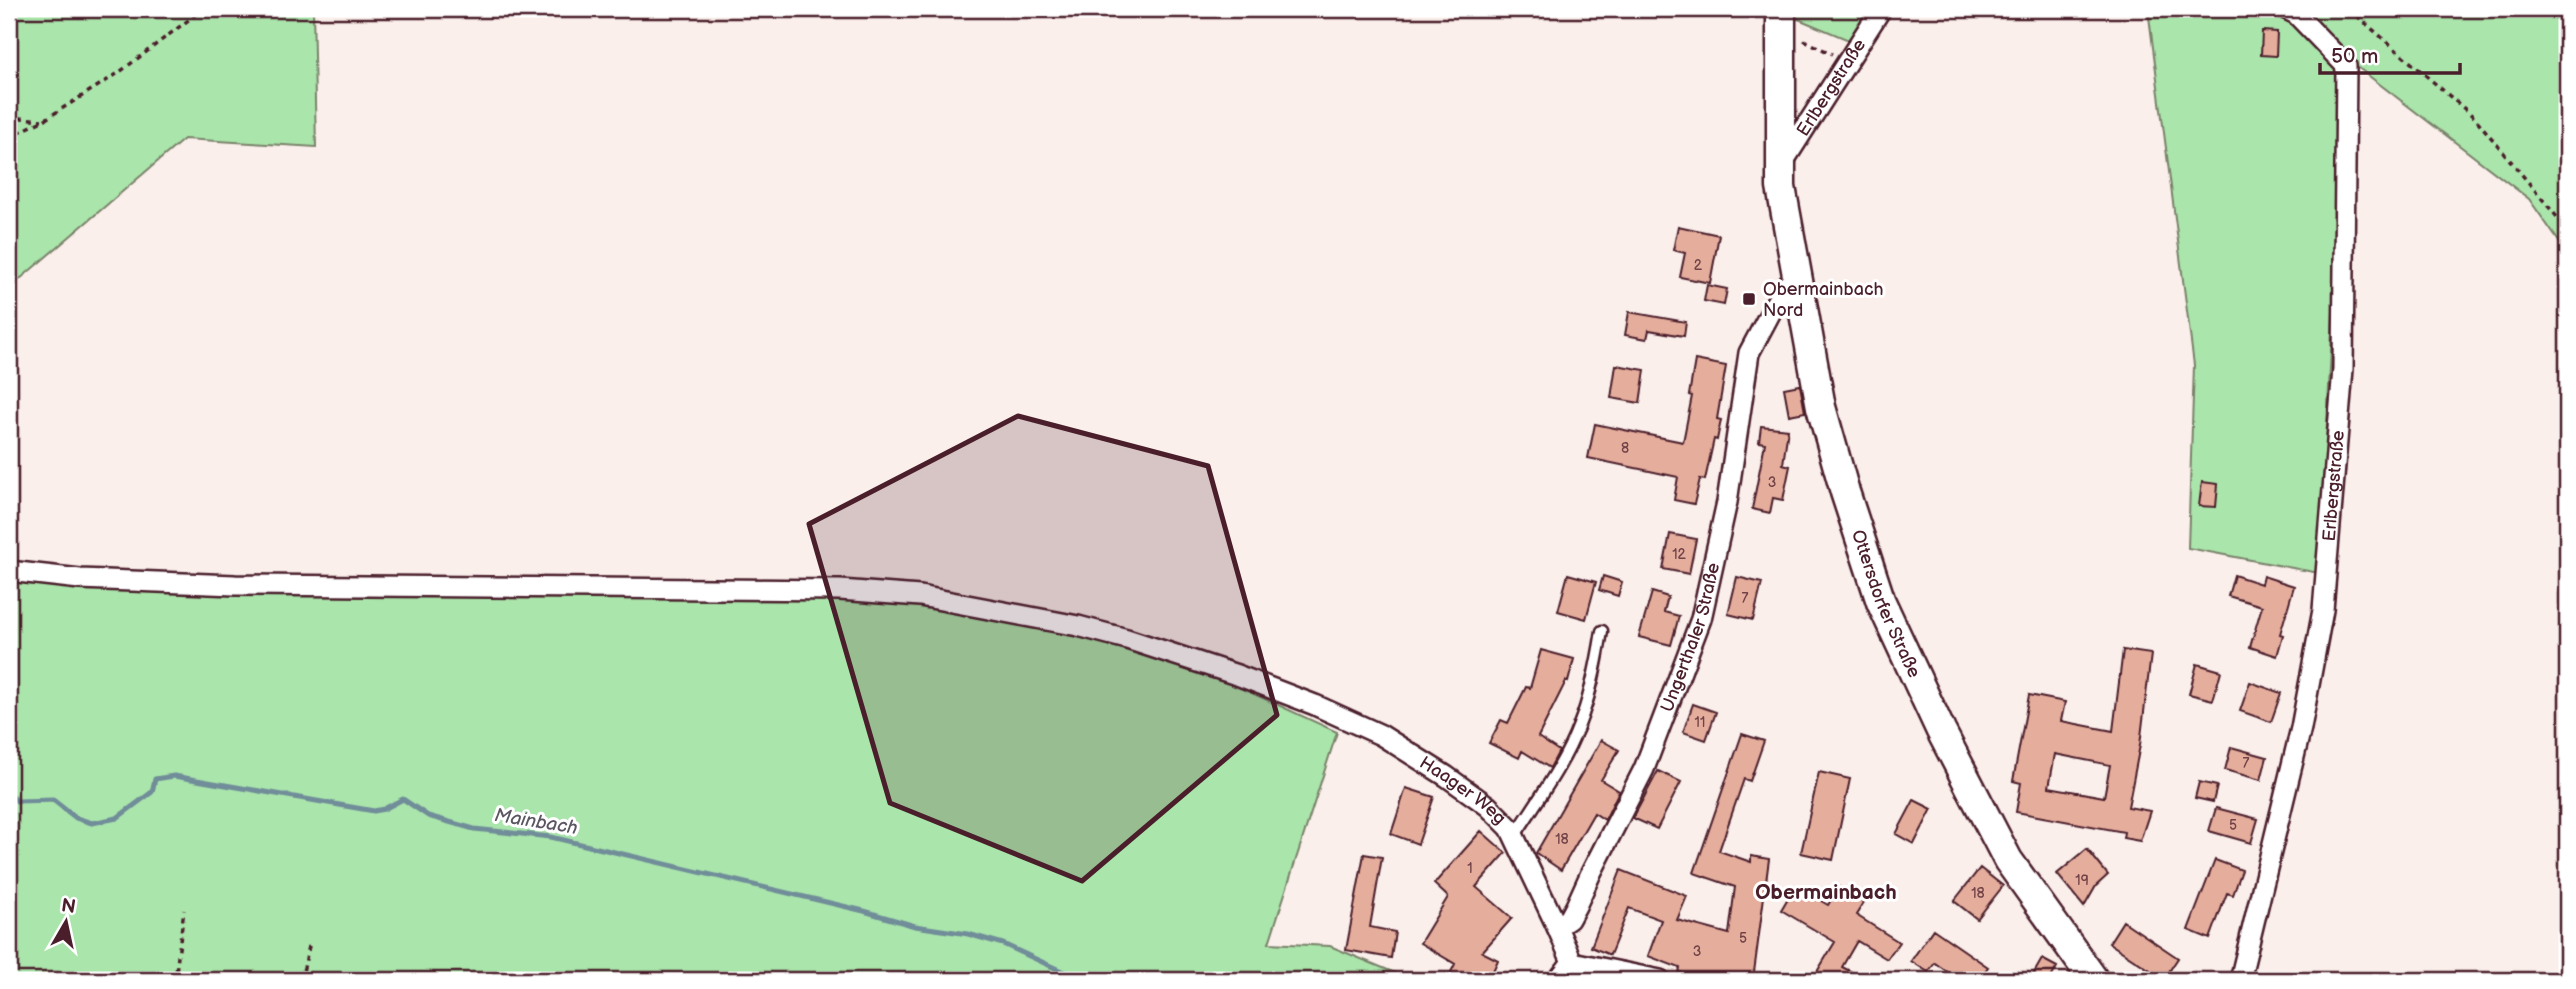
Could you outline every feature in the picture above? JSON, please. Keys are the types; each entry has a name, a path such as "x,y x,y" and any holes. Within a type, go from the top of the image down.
{"main road":[{"name":"Ottersdorfer Straße","path":"1781,9 1781,177 1821,407 1848,501 1881,602 1941,731 2008,860 2094,980"}],"street":[{"name":"Erlbergstraße","path":"1781,177 1881,9"},
{"name":"Erlbergstraße","path":"2240,980 2301,728 2323,611 2343,369 2346,66 2295,14 2286,9"},
{"name":"Ungerthaler Straße","path":"1557,927 1569,919 1644,769 1701,619 1727,502 1749,353 1782,291 1797,275"},
{"name":"Haager Weg","path":"9,571 79,579 235,585 840,590 920,596 1078,626 1237,675 1315,705 1381,735 1416,755 1488,806 1510,828 1557,927"},
{"path":"1557,927 1572,962"},
{"path":"1558,980 1572,962"},
{"path":"1572,962 1660,980"}],"lane":[{"path":"1514,837 1562,761 1579,725 1596,665 1602,631"}],"path":[{"path":"9,137 44,120 117,74 203,9"},
{"path":"2348,9 2475,118 2567,229"},
{"path":"9,117 44,120"},
{"path":"175,980 184,910"},
{"path":"301,980 310,942"}],"highlighted area":[{"path":"1018,416 1208,466 1277,715 1082,881 890,803 809,524"}],"green space":[{"path":"9,9 313,9 316,147 184,139 13,285 9,284"},
{"path":"1791,9 1868,9 1856,43 1791,16"},
{"path":"2148,9 2567,9 2567,253 2529,199 2339,53 2333,312 2319,573 2188,548 2194,365"},
{"path":"9,568 159,582 893,593 1145,644 1337,732 1269,943 1330,946 1412,980 9,980"}],"building":[{"path":"2262,31 2277,32 2276,56 2261,55"},
{"path":"1678,226 1719,235 1710,283 1680,277 1685,253 1673,250"},
{"path":"1707,285 1727,289 1724,305 1704,301"},
{"path":"1629,312 1686,322 1684,336 1649,330 1647,339 1625,335"},
{"path":"1695,360 1726,366 1717,419 1721,420 1717,440 1714,439 1705,480 1700,479 1694,504 1674,500 1678,477 1588,458 1595,424 1683,442 1692,396 1689,395"},
{"path":"1616,365 1645,370 1640,403 1611,398"},
{"path":"1800,385 1805,412 1789,415 1784,388"},
{"path":"1761,426 1788,429 1783,464 1790,466 1783,500 1773,498 1770,513 1752,509 1765,443 1759,442"},
{"path":"2202,482 2218,484 2216,507 2199,506"},
{"path":"1670,534 1696,539 1689,574 1663,569"},
{"path":"1568,574 1596,582 1586,619 1558,611"},
{"path":"2234,575 2261,584 2263,576 2294,586 2280,634 2283,635 2277,656 2250,647 2262,606 2228,596"},
{"path":"1603,576 1622,582 1618,596 1599,590"},
{"path":"1737,577 1762,583 1753,620 1728,614"},
{"path":"1652,592 1668,597 1664,612 1679,616 1671,645 1639,637"},
{"path":"1541,650 1574,659 1568,682 1566,681 1538,737 1559,751 1550,768 1522,751 1519,758 1489,743 1501,720 1508,723 1526,687 1530,688"},
{"path":"2123,650 2151,654 2140,745 2128,807 2150,811 2140,841 2123,838 2124,832 2016,812 2021,783 2013,781 2029,695 2065,702 2061,721 2113,731","holes":["2055,754 2110,765 2104,797 2049,787"]},
{"path":"2197,664 2221,671 2213,700 2189,694"},
{"path":"2250,682 2281,693 2271,722 2240,711"},
{"path":"1693,704 1716,712 1706,740 1683,732"},
{"path":"1742,734 1764,741 1750,781 1744,779 1719,851 1751,862 1751,856 1769,859 1753,980 1704,975 1703,979 1679,972 1680,968 1648,956 1661,920 1629,908 1610,955 1591,947 1621,870 1687,896 1677,920 1729,934 1735,887 1694,873"},
{"path":"1601,740 1619,750 1601,780 1619,791 1605,820 1594,813 1561,870 1536,853"},
{"path":"2231,747 2267,757 2261,780 2225,770"},
{"path":"1658,771 1681,782 1657,829 1633,818"},
{"path":"1819,772 1850,779 1833,860 1801,853"},
{"path":"2199,782 2217,786 2213,802 2195,798"},
{"path":"1406,788 1434,797 1418,844 1391,834"},
{"path":"1914,800 1932,809 1914,844 1896,834"},
{"path":"2216,808 2258,819 2251,843 2209,831"},
{"path":"1481,831 1506,853 1476,887 1512,918 1482,952 1498,960 1489,980 1463,980 1450,974 1455,964 1420,943 1448,897 1434,884"},
{"path":"2087,849 2108,875 2096,886 2084,907 2057,874"},
{"path":"1364,854 1382,857 1370,927 1395,932 1391,958 1346,950"},
{"path":"2215,860 2242,870 2233,895 2227,893 2210,939 2188,930"},
{"path":"1980,868 2003,886 1977,919 1954,901"},
{"path":"1795,886 1828,905 1839,887 1864,902 1856,915 1899,942 1887,959 1857,941 1842,967 1868,980 1812,980 1835,942 1781,910"},
{"path":"2123,921 2178,958 2164,979 2109,943"},
{"path":"1933,929 1988,967 1978,980 1959,980 1935,963 1928,972 1911,961"},
{"path":"2042,959 2057,967 2050,980 2030,980"}],"waterway":[{"name":"Mainbach","path":"9,794 17,801 53,800 76,818 92,823 117,818 152,792 155,779 174,776 374,811 403,799 428,816 474,829 551,837 864,911 915,926 968,934 1003,944 1081,980"}],"place":[{"name":"Obermainbach Nord","path":"1749,299"}],"district":[{"name":"Obermainbach","path":"1826,892"}]}
